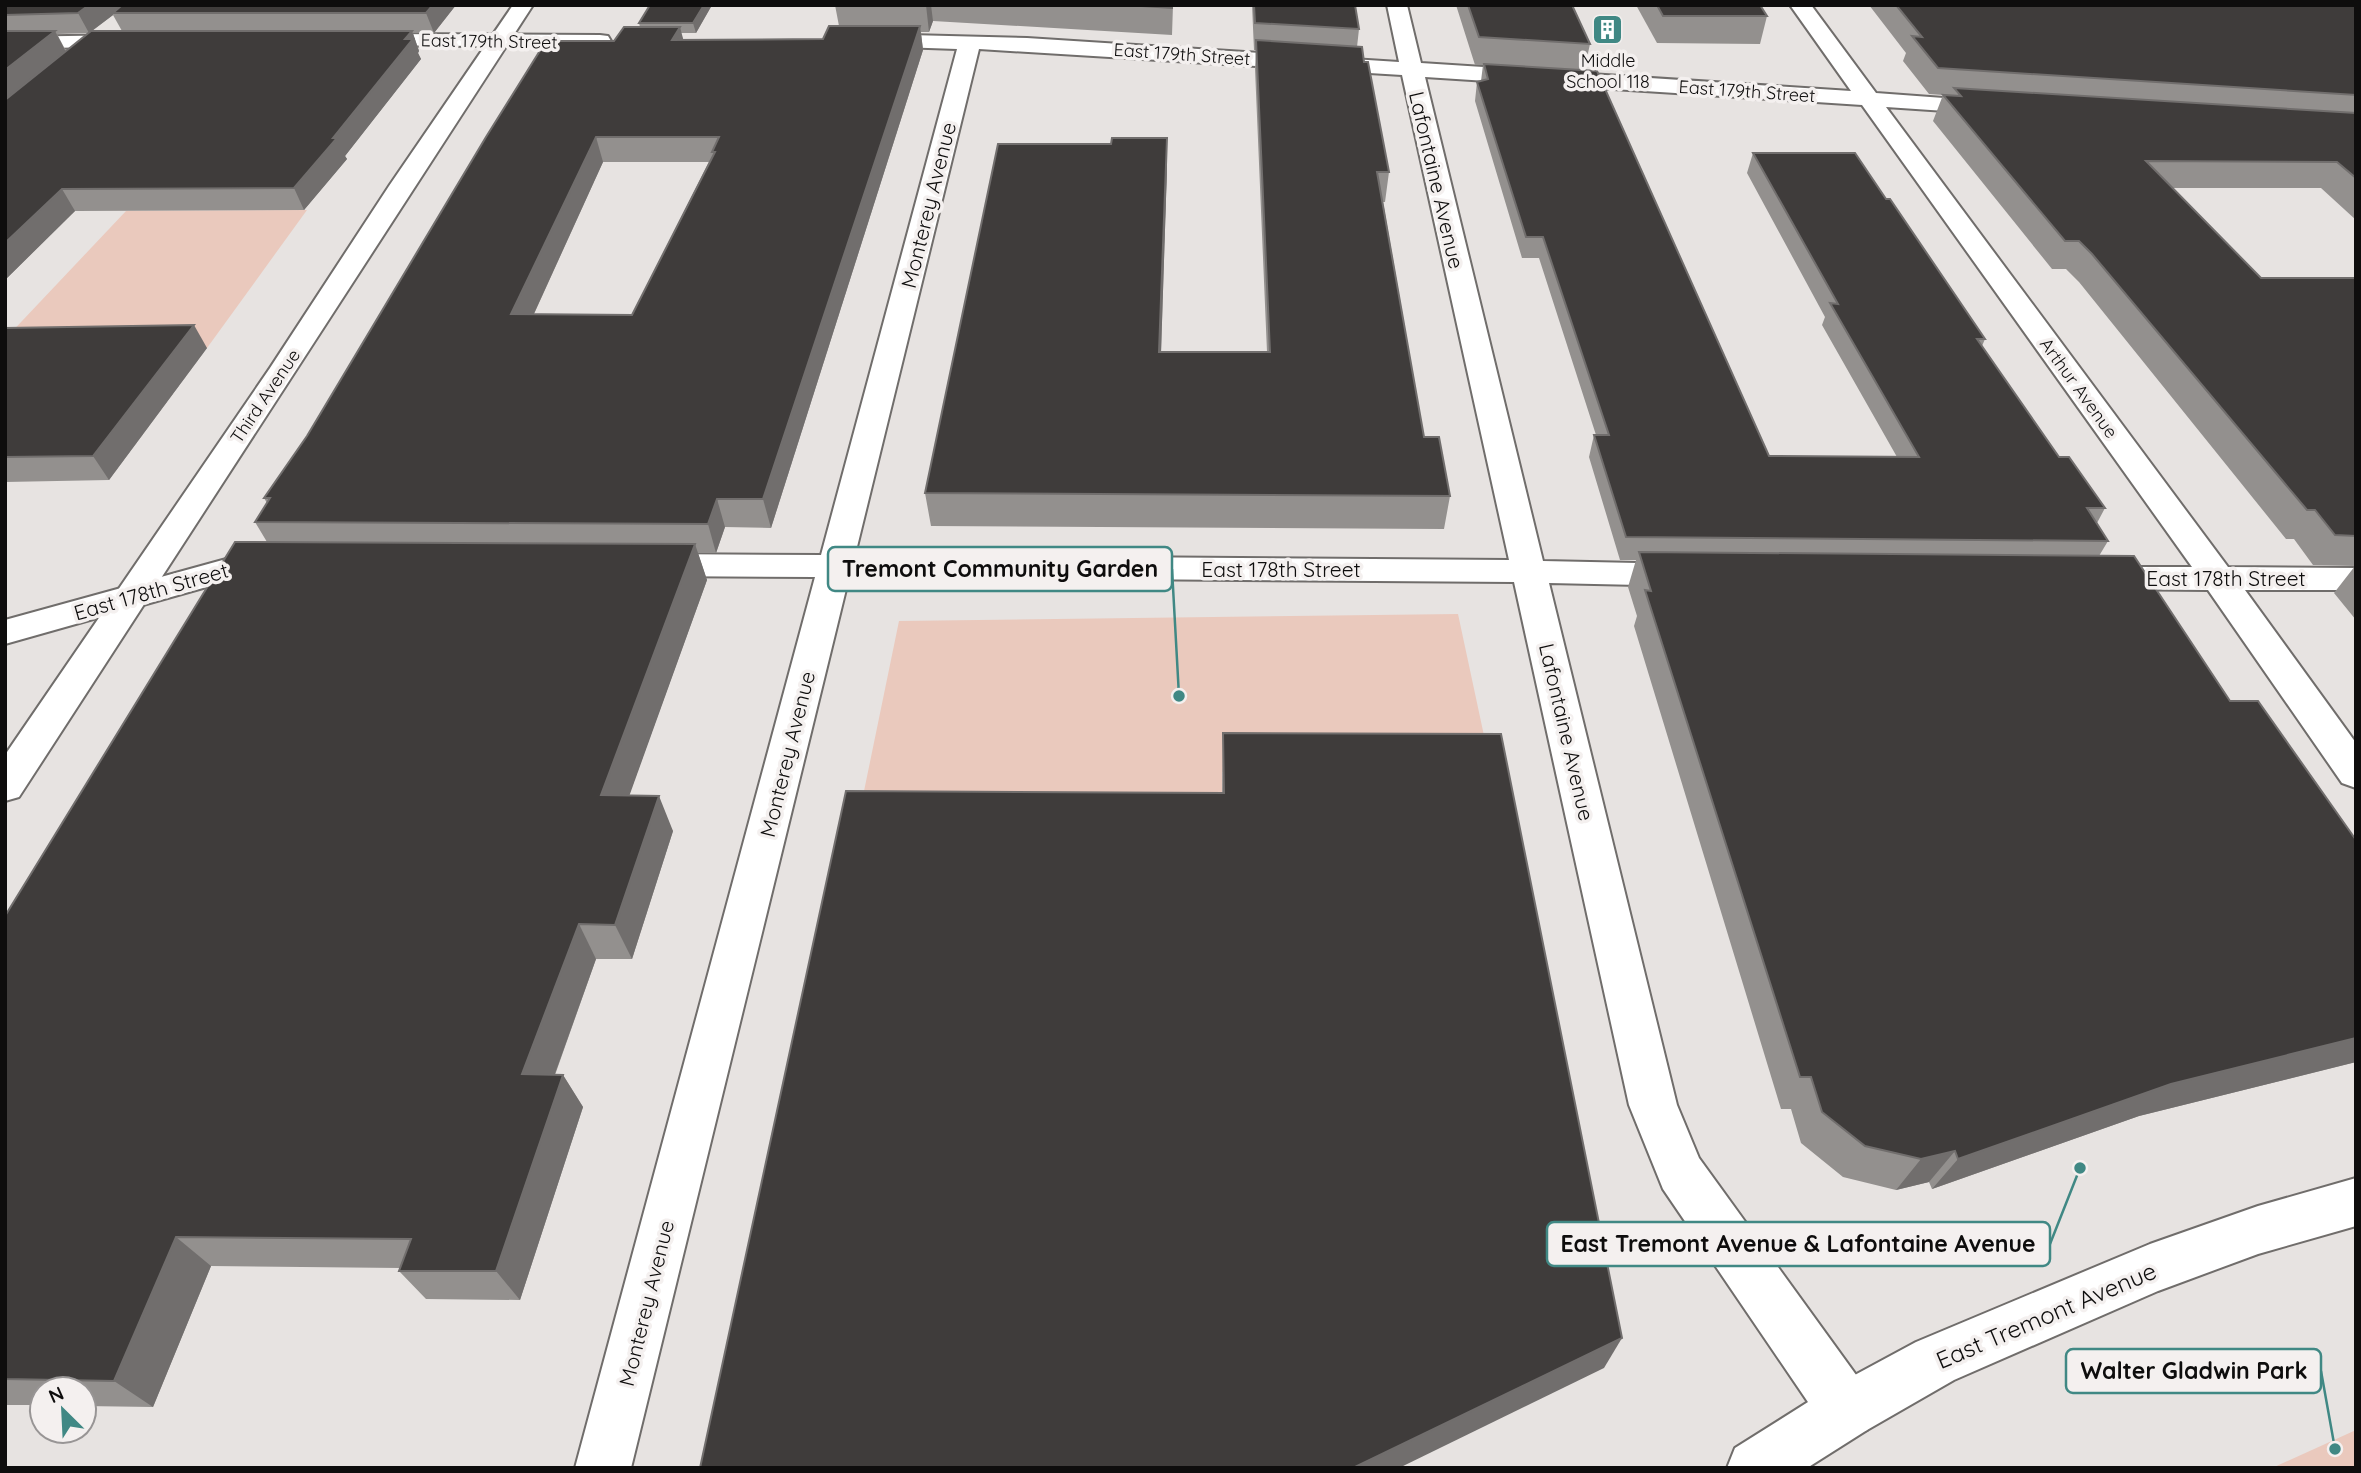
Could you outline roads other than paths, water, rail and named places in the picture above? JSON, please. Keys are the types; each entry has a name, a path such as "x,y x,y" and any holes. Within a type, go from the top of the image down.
{"street":[{"name":"Third Avenue","path":"5,786 285,368 401,186 523,5"},
{"name":"Lafontaine Avenue","path":"1397,5 1653,1105 1680,1173 1847,1410"},
{"name":"Arthur Avenue","path":"1800,5 2218,578 2356,773"},
{"path":"70,64 123,20"},
{"name":"East 179th Street","path":"342,40 626,41"},
{"name":"East 179th Street","path":"847,40 970,41 2007,108"},
{"path":"5,43 148,41"},
{"name":"Monterey Avenue","path":"603,1468 970,41"},
{"name":"East 178th Street","path":"5,632 248,564 303,564"},
{"name":"East 178th Street","path":"619,565 1722,576"},
{"name":"East 178th Street","path":"2057,577 2356,579"},
{"name":"East Tremont Avenue","path":"1755,1468 1847,1410 1935,1361 2150,1269 2258,1230 2356,1202"}],"place":[{"name":"Middle School 118","path":"1608,30"},
{"name":"Tremont Community Garden","path":"1179,696"},
{"name":"East Tremont Avenue & Lafontaine Avenue","path":"2080,1168"},
{"name":"Walter Gladwin Park","path":"2335,1449"}]}
